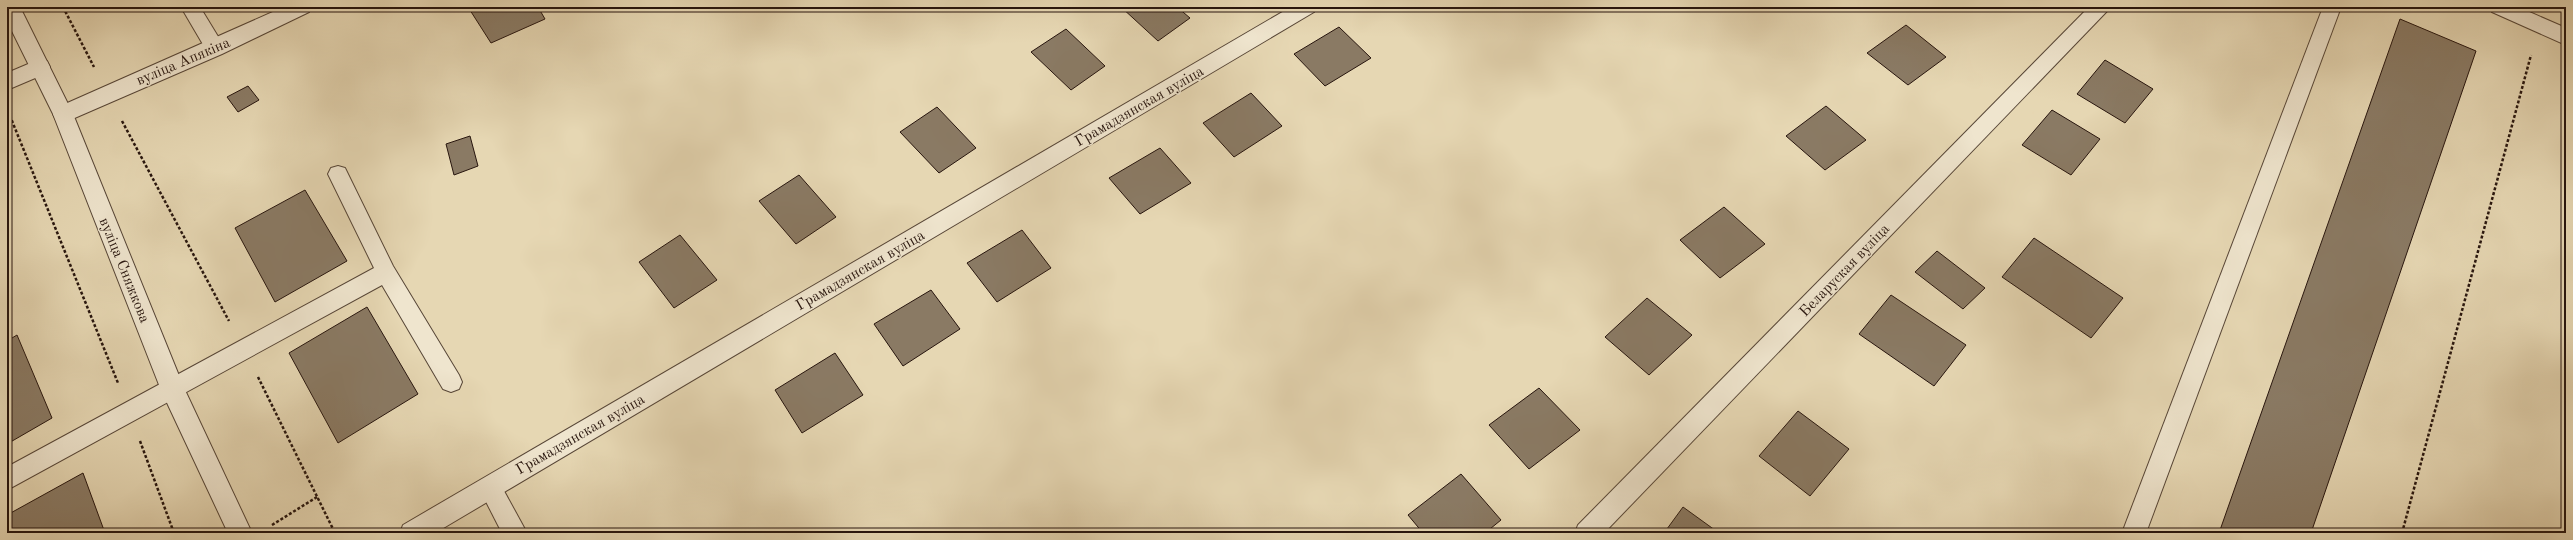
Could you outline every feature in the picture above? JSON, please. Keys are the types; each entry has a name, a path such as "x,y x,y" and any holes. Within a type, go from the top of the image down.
{"street":[{"name":"вуліца Сняжкова","path":"10,7 63,114 173,390 240,533"},
{"name":"вуліца Апякіна","path":"63,114 215,48 302,7"},
{"name":"Грамадзянская вуліца","path":"412,533 1307,7"},
{"name":"Беларуская вуліца","path":"1588,533 2102,7"},
{"path":"2499,7 2566,37"},
{"path":"7,82 40,67"}],"lane":[{"path":"190,7 215,48"},
{"path":"2134,533 2332,7"},
{"path":"338,174 386,272 451,382"},
{"path":"7,479 173,390 386,272"},
{"path":"490,488 515,533"}],"path":[{"path":"63,7 244,350 335,533"},
{"path":"2402,533 2539,26"},
{"path":"7,107 130,413 174,533"},
{"path":"266,529 317,497"}],"building":[{"path":"468,7 538,7 545,19 491,43"},
{"path":"1121,7 1177,7 1190,18 1158,41"},
{"path":"2400,19 2476,51 2311,533 2219,533"},
{"path":"1906,25 1946,57 1908,85 1867,53"},
{"path":"1339,27 1371,58 1325,86 1294,54"},
{"path":"1066,29 1105,66 1071,90 1031,52"},
{"path":"2105,60 2153,89 2125,123 2077,94"},
{"path":"248,86 259,100 238,112 227,97"},
{"path":"1251,93 1282,126 1234,157 1203,123"},
{"path":"1826,106 1866,140 1825,170 1786,136"},
{"path":"937,107 976,148 939,173 900,132"},
{"path":"2052,110 2100,139 2071,175 2022,145"},
{"path":"470,136 478,166 454,175 446,144"},
{"path":"1160,148 1191,183 1140,214 1109,178"},
{"path":"799,175 836,217 796,244 759,201"},
{"path":"305,190 347,261 275,302 235,228"},
{"path":"1724,207 1765,244 1720,278 1680,240"},
{"path":"1022,230 1051,268 997,302 967,263"},
{"path":"680,235 717,280 674,308 639,262"},
{"path":"2034,238 2123,298 2091,338 2002,277"},
{"path":"1937,251 1985,288 1963,309 1915,272"},
{"path":"931,290 960,329 903,366 874,324"},
{"path":"1891,295 1966,345 1934,386 1859,334"},
{"path":"1647,298 1692,335 1649,375 1605,337"},
{"path":"367,307 418,394 338,443 289,353"},
{"path":"17,335 52,418 7,444 7,341"},
{"path":"835,353 863,395 802,433 775,390"},
{"path":"1539,388 1580,430 1529,469 1489,425"},
{"path":"1798,411 1849,449 1810,496 1759,456"},
{"path":"83,473 105,533 7,533 7,515"},
{"path":"1461,474 1501,520 1485,533 1423,533 1408,515"},
{"path":"1683,507 1719,533 1664,533"}]}
